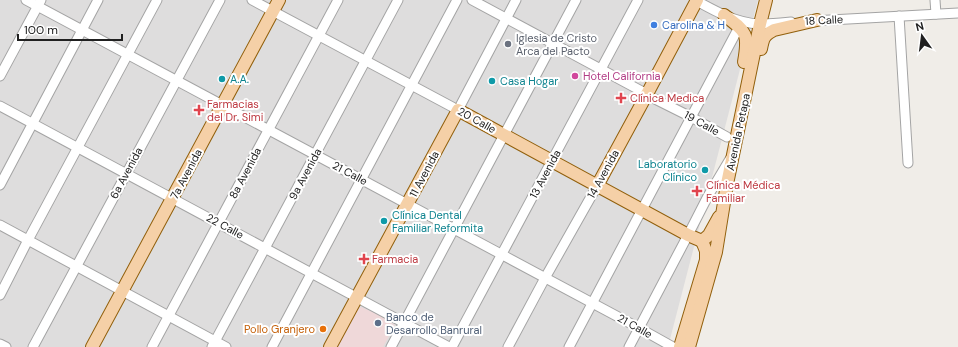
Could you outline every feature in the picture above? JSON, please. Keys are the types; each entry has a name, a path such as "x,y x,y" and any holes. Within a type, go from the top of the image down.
{"main road":[{"name":"7a Avenida","path":"92,347 279,0"},
{"name":"14 Avenida","path":"596,186 651,96 696,0"},
{"name":"Avenida Petapa","path":"689,347 716,252 720,233 722,210 734,153 732,137 765,3"},
{"path":"724,15 739,26 746,37 747,46 732,137"},
{"path":"732,137 744,127 747,119 764,37 774,30 817,20"},
{"name":"20 Calle","path":"458,110 596,186 702,241"},
{"name":"11 Avenida","path":"330,347 458,110"},
{"path":"680,347 706,260 706,251 702,241 709,235 722,210"}],"street":[{"name":"21 Calle","path":"26,0 39,3 82,30 673,347"},
{"path":"0,185 98,0"},
{"path":"0,295 157,0"},
{"name":"6a Avenida","path":"33,347 220,0"},
{"name":"20 Calle","path":"252,0 458,110"},
{"name":"8a Avenida","path":"152,347 338,0"},
{"name":"9a Avenida","path":"214,344 398,0"},
{"path":"272,347 457,0"},
{"name":"19 Calle","path":"472,0 651,96 732,137"},
{"name":"11 Avenida","path":"458,110 516,0"},
{"path":"391,347 576,0"},
{"name":"13 Avenida","path":"450,347 502,254 638,0"},
{"name":"18 Calle","path":"696,0 724,15 743,22 760,24 958,13"},
{"path":"935,0 936,14"},
{"path":"0,76 39,3"},
{"path":"899,16 908,163"},
{"path":"569,347 739,26"},
{"name":"22 Calle","path":"0,106 450,347"},
{"path":"629,347 708,196 734,153"},
{"name":"14 Avenida","path":"508,347 596,186"},
{"path":"0,225 168,316 214,344 226,347"},
{"path":"0,344 6,347"}],"shaded area":[{"path":"0,0 758,0 668,347 0,347"},
{"path":"361,307 377,314 395,325 383,347 334,347 355,309"}],"place":[{"name":"Carolina & H","path":"654,25"},
{"name":"Iglesia de Cristo Arca del Pacto","path":"508,44"},
{"name":"Hotel California","path":"575,76"},
{"name":"A.A.","path":"222,79"},
{"name":"Casa Hogar","path":"492,81"},
{"name":"Clínica Medica","path":"621,98"},
{"name":"Farmacias del Dr. Simi","path":"199,110"},
{"name":"Laboratorio Clínico","path":"705,170"},
{"name":"Clínica Médica Familiar","path":"697,191"},
{"name":"Clínica Dental Familiar Reformita","path":"384,221"},
{"name":"Farmacia","path":"364,259"},
{"name":"Banco de Desarrollo Banrural","path":"378,323"},
{"name":"Pollo Granjero","path":"323,329"}]}
